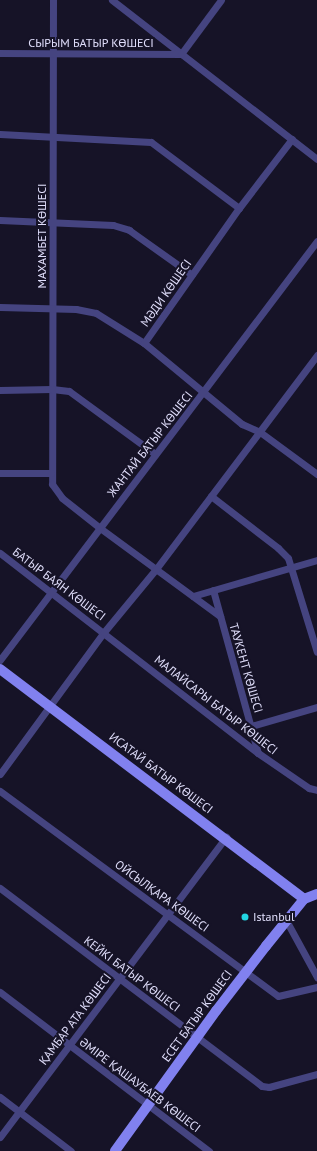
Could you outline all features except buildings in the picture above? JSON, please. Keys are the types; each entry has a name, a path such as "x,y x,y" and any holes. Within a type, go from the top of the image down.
{"street":[{"name":"МАХАМБЕТ КӨШЕСІ","path":"53,0 52,484 62,498 100,528 220,616"},
{"path":"112,0 317,159"},
{"path":"181,54 221,0"},
{"name":"СЫРЫМ БАТЫР КӨШЕСІ","path":"0,53 181,54"},
{"path":"0,134 53,135 151,142 239,208"},
{"name":"МӘДИ КӨШЕСІ","path":"0,307 53,309 96,313 144,343 239,208 292,139"},
{"path":"0,220 107,224 129,230 192,275"},
{"name":"ЖАНТАЙ БАТЫР КӨШЕСІ","path":"0,660 53,592 155,454 204,392 317,241"},
{"path":"144,343 242,424 260,432 317,474"},
{"path":"0,774 49,705 104,632 156,569 317,355"},
{"path":"0,390 52,389 69,391 155,454"},
{"path":"0,472 52,472"},
{"path":"211,496 278,548 288,558 317,652"},
{"name":"БАТЫР БАЯН КӨШЕСІ","path":"0,553 104,632"},
{"path":"193,596 317,560"},
{"name":"ТАУКЕНТ КӨШЕСІ","path":"213,590 258,753"},
{"name":"МАЛАЙСАРЫ БАТЫР КӨШЕСІ","path":"104,632 258,753 309,788 317,790"},
{"name":"ИСАТАЙ БАТЫР КӨШЕСІ","path":"0,669 226,837 304,899"},
{"path":"251,726 317,707"},
{"name":"ОЙСЫЛҚАРА КӨШЕСІ","path":"0,790 278,996 317,987"},
{"name":"ҚАМБАР АТА КӨШЕСІ","path":"0,1137 226,837"},
{"name":"КЕЙКІ БАТЫР КӨШЕСІ","path":"0,888 262,1086 269,1087 317,1074"},
{"path":"304,899 317,894"},
{"name":"ЕСЕТ БАТЫР КӨШЕСІ","path":"115,1151 246,972 304,899"},
{"path":"286,922 317,977"},
{"name":"ӘМІРЕ ҚАШАУБАЕВ КӨШЕСІ","path":"0,992 209,1151"},
{"path":"0,1097 71,1151"}],"place":[{"name":"Istanbul","path":"245,917"}]}
